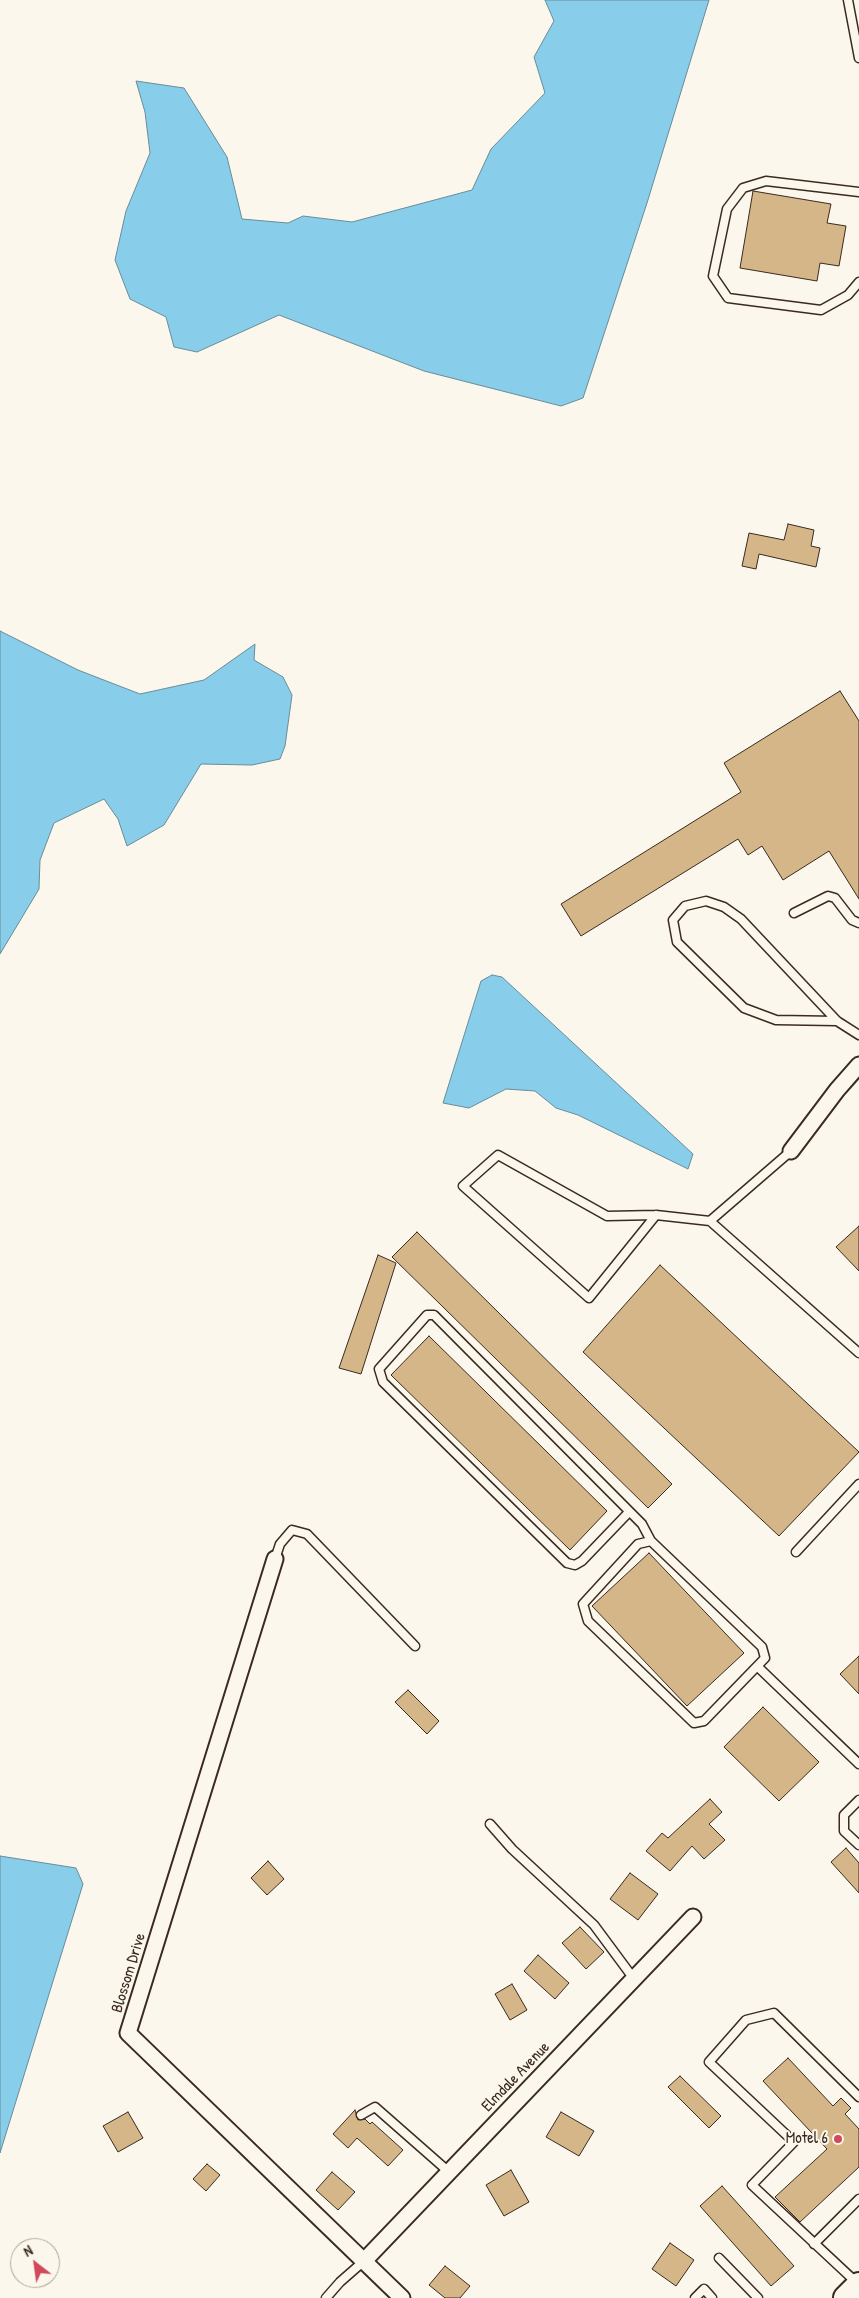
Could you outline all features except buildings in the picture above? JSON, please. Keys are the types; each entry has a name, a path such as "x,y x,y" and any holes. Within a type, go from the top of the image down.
{"main road":[{"path":"846,2298 859,2285"}],"street":[{"path":"791,1151 837,1090 859,1065"},
{"name":"Blossom Drive","path":"275,1559 128,2033 402,2298"},
{"name":"Elmdale Avenue","path":"364,2261 693,1917"}],"lane":[{"path":"848,0 859,58"},
{"path":"859,192 766,181 743,188 727,209 713,276 728,298 821,310 848,294 859,282"},
{"path":"794,913 828,896 835,898 852,920 859,923"},
{"path":"837,1021 776,1020 744,1008 677,942 673,920 685,906 706,901 724,907 741,919 837,1021 859,1034"},
{"path":"710,1221 791,1151"},
{"path":"656,1216 589,1298 463,1186 498,1155 607,1216 656,1216 710,1221 859,1353"},
{"path":"629,1512 582,1561 575,1565 567,1563 382,1382 379,1369 427,1315 434,1315 642,1524 651,1541 762,1647 765,1658 758,1668 704,1721 694,1723 588,1621 583,1604 638,1544 651,1541"},
{"path":"796,1552 859,1484"},
{"path":"275,1559 280,1544 292,1530 307,1534 415,1646"},
{"path":"758,1668 859,1764"},
{"path":"859,1800 844,1816 844,1831 859,1845"},
{"path":"490,1824 512,1849 594,1925 634,1979"},
{"path":"859,2097 774,2013 746,2020 709,2062 794,2142 752,2185 859,2285"},
{"path":"361,2115 376,2107 449,2172"},
{"path":"814,2244 859,2200"},
{"path":"719,2258 758,2298"},
{"path":"326,2298 340,2282 364,2261"},
{"path":"695,2298 704,2289 712,2298"}],"water":[{"path":"545,0 709,0 647,203 583,398 561,406 424,371 279,315 197,352 174,347 166,317 130,299 115,260 126,211 150,153 145,112 136,81 184,88 227,157 242,219 288,223 303,216 352,222 472,190 491,149 545,93 534,57 554,21"},
{"path":"0,631 78,670 140,694 204,680 255,644 254,660 283,677 292,695 285,746 280,759 252,765 201,764 164,825 127,846 118,819 104,799 54,823 40,860 39,889 0,954"},
{"path":"492,975 502,977 693,1154 688,1169 578,1115 556,1108 535,1091 506,1089 469,1108 443,1103 481,981"},
{"path":"0,1856 76,1868 83,1884 0,2153"}],"place":[{"name":"Motel 6","path":"838,2139"}]}
